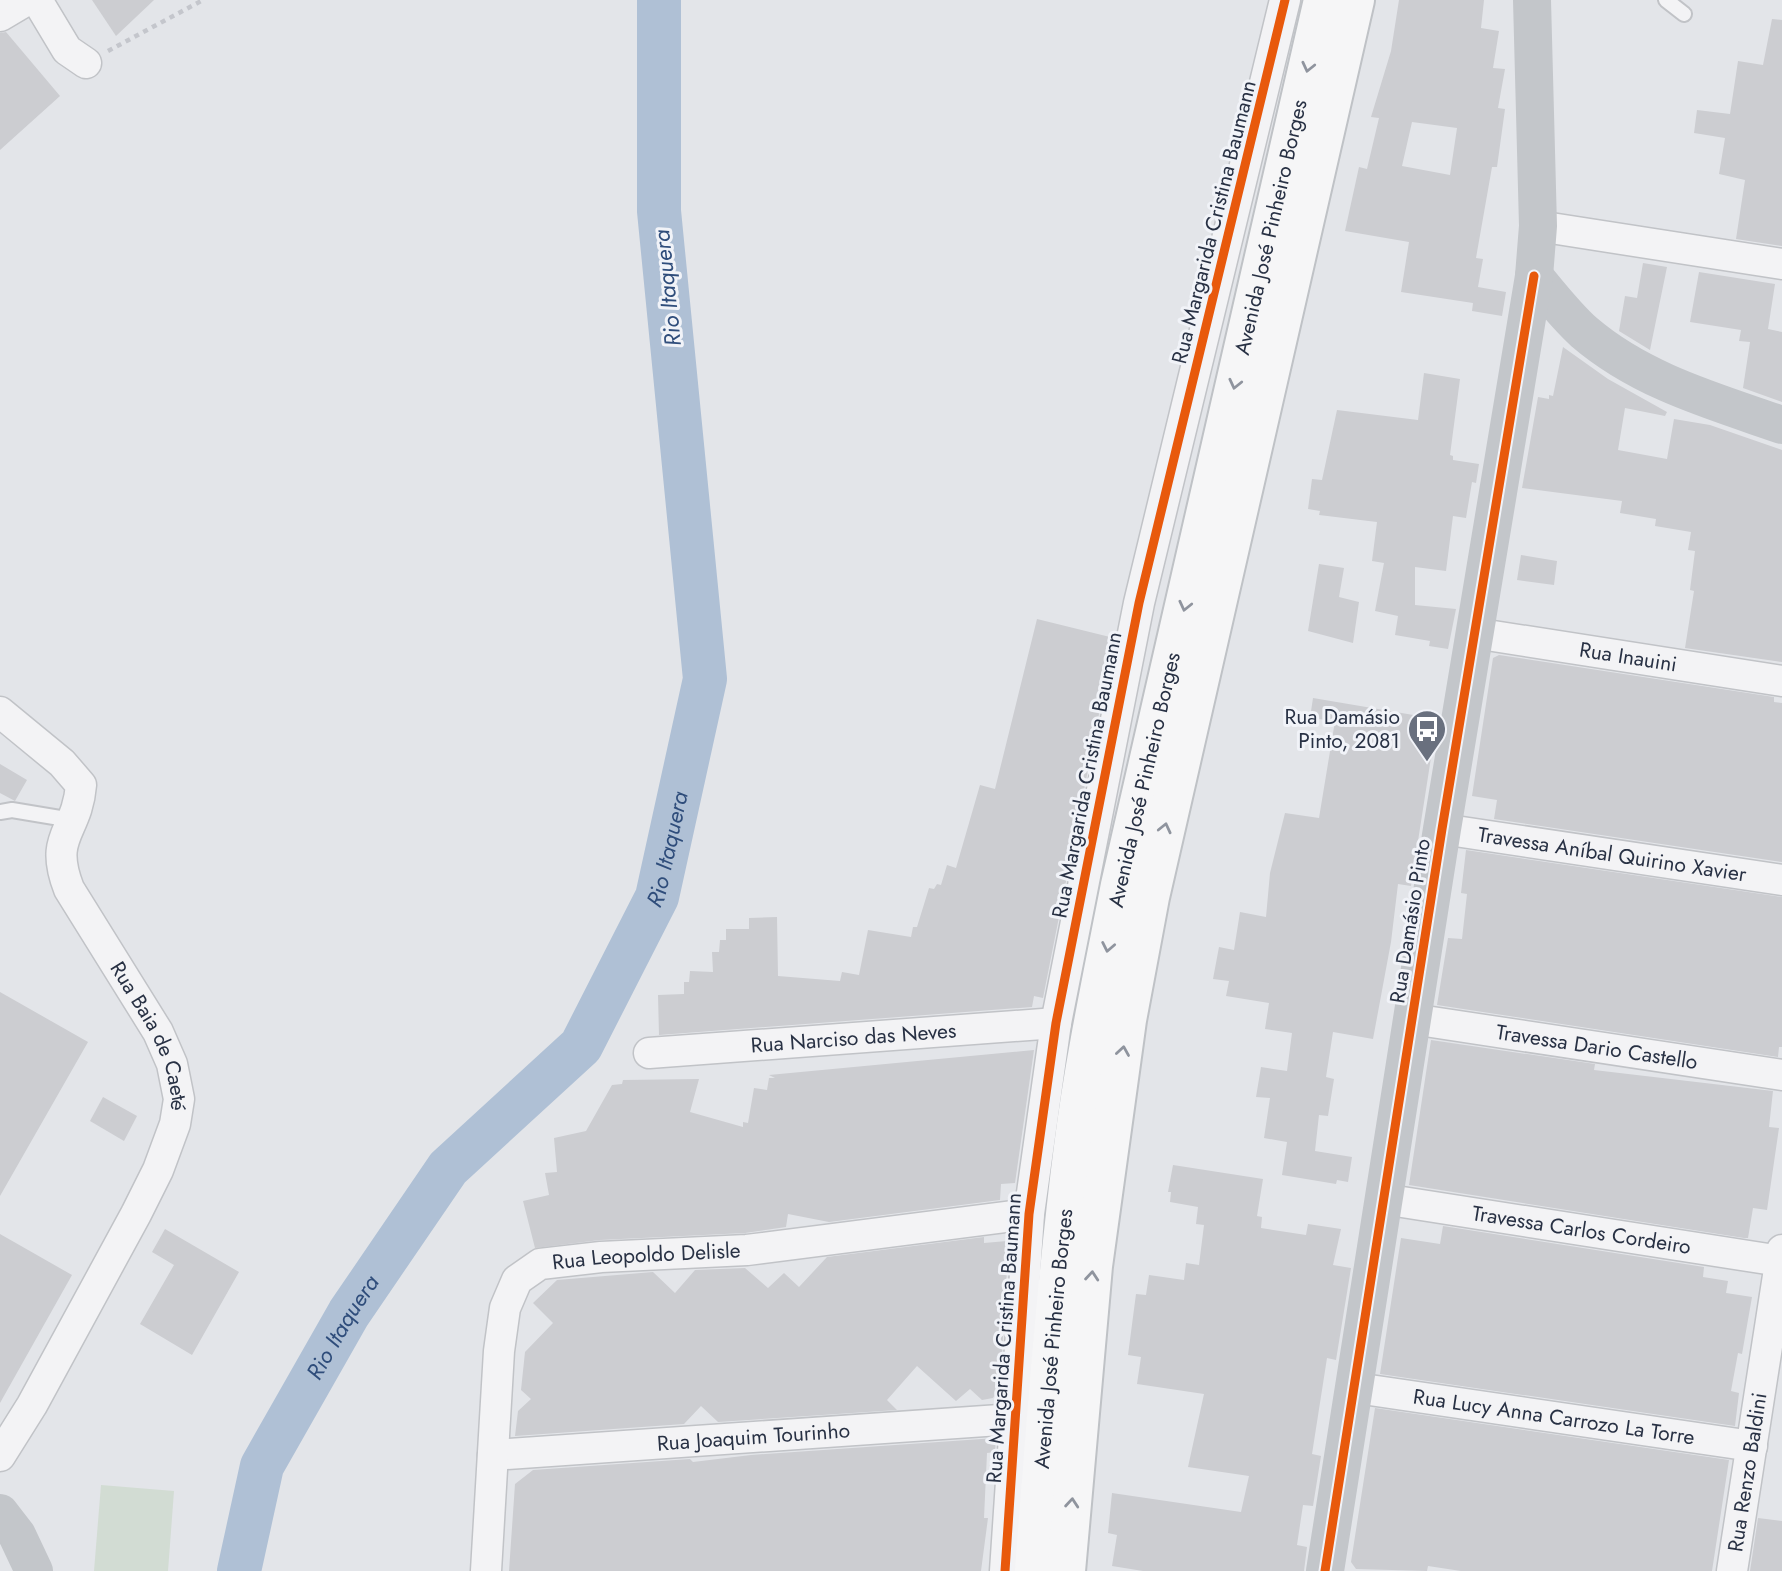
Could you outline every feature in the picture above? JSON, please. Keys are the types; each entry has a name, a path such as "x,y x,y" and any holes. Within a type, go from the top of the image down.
{"main road":[{"name":"Avenida José Pinheiro Borges","path":"1034,1571 1057,1278 1074,1144 1096,1010 1120,885 1323,0"},
{"name":"Avenida José Pinheiro Borges","path":"1066,1571 1093,1266 1119,1075 1150,897 1355,0"}],"street":[{"path":"0,16 27,0"},
{"path":"37,0 67,50 80,62 86,63"},
{"name":"Rua Margarida Cristina Baumann","path":"1005,1571 1029,1214 1056,1023 1139,603 1285,0"},
{"name":"Rua Damásio Pinto","path":"1325,1571 1356,1388 1442,829 1534,276 1538,226 1532,0"},
{"path":"1538,226 1782,264"},
{"path":"1534,276 1582,331 1619,359 1670,386 1782,425"},
{"name":"Rua Inauini","path":"1474,633 1782,681"},
{"name":"Rua Baia de Caeté","path":"0,712 62,764 80,785 79,807 60,846 60,864 69,889 158,1032 172,1064 179,1099 175,1124 158,1170 32,1405 0,1456"},
{"name":"Travessa Aníbal Quirino Xavier","path":"1442,829 1782,880"},
{"name":"Travessa Dario Castello","path":"1412,1019 1782,1074"},
{"name":"Rua Narciso das Neves","path":"649,1053 1056,1023"},
{"name":"Travessa Carlos Cordeiro","path":"1383,1199 1781,1255"},
{"name":"Rua Leopoldo Delisle","path":"486,1571 499,1351 505,1308 517,1280 540,1264 601,1257 747,1250 1029,1214"},
{"name":"Rua Renzo Baldini","path":"1732,1571 1781,1255"},
{"name":"Rua Lucy Anna Carrozo La Torre","path":"1356,1388 1752,1446"},
{"name":"Rua Joaquim Tourinho","path":"493,1455 1014,1419"},
{"path":"0,1513 17,1535 34,1571"}],"lane":[{"path":"1666,0 1684,14"},
{"path":"0,812 12,810 72,820"}],"path":[{"path":"86,63 203,0"}],"shaded area":[{"path":"101,1485 174,1491 168,1571 94,1571"}],"building":[{"path":"92,0 154,0 116,36"},
{"path":"1399,0 1484,0 1481,28 1499,31 1493,68 1505,69 1498,108 1505,109 1497,167 1492,167 1476,258 1483,259 1478,287 1506,292 1502,316 1472,311 1473,303 1401,292 1409,242 1345,231 1359,167 1367,169 1379,118 1371,117 1391,51","holes":["1412,122 1457,128 1450,175 1402,166"]},
{"path":"1772,19 1782,20 1782,246 1736,239 1745,180 1719,174 1725,138 1694,133 1697,110 1730,114 1738,61 1763,65"},
{"path":"6,32 60,96 0,150 0,33"},
{"path":"1643,263 1667,267 1650,350 1619,331 1625,296 1637,298"},
{"path":"1699,272 1775,284 1768,329 1782,332 1782,402 1743,388 1750,342 1739,341 1741,330 1690,322"},
{"path":"1563,347 1608,379 1667,412 1665,416 1625,408 1618,450 1667,459 1674,419 1710,425 1782,450 1782,662 1685,648 1694,591 1690,590 1695,551 1688,550 1691,532 1655,526 1656,519 1620,513 1622,501 1522,488 1538,397 1549,399 1549,395 1553,396"},
{"path":"1424,373 1460,379 1450,455 1453,460 1479,464 1476,483 1472,482 1466,518 1453,516 1446,571 1415,567 1415,605 1456,609 1448,649 1429,646 1430,641 1395,635 1398,616 1375,611 1384,563 1372,561 1377,522 1319,515 1320,511 1308,509 1312,479 1322,480 1337,410 1418,420"},
{"path":"1521,555 1557,561 1554,585 1517,580"},
{"path":"1319,564 1344,568 1339,597 1359,602 1353,643 1308,631"},
{"path":"1037,619 1114,638 1043,998 1034,996 1032,1007 659,1035 658,995 684,994 684,982 689,982 690,971 713,972 712,952 719,952 720,940 726,940 726,929 749,929 749,918 777,917 778,976 840,981 842,972 859,975 868,930 911,937 913,927 917,927 929,888 934,889 937,884 941,885 947,865 956,868 980,785 995,789"},
{"path":"1499,655 1774,697 1774,702 1782,703 1782,862 1494,819 1497,800 1472,796 1493,658"},
{"path":"1313,698 1437,719 1411,886 1398,884 1391,942 1373,1039 1333,1032 1326,1077 1334,1079 1328,1116 1319,1115 1315,1151 1352,1157 1348,1182 1337,1180 1336,1184 1282,1175 1287,1142 1264,1138 1270,1098 1256,1097 1261,1067 1287,1071 1292,1033 1265,1029 1269,1003 1226,996 1229,981 1213,979 1219,947 1234,950 1240,912 1266,917 1270,873 1285,813 1319,818 1335,721 1310,718"},
{"path":"0,764 27,780 15,801 0,793"},
{"path":"1466,850 1782,897 1782,1047 1779,1047 1778,1057 1437,1005 1448,938 1462,939 1467,894 1461,893"},
{"path":"0,992 88,1042 0,1196"},
{"path":"1431,1040 1595,1064 1594,1070 1773,1091 1769,1127 1779,1128 1767,1210 1753,1208 1748,1238 1744,1238 1409,1185"},
{"path":"1034,1050 1015,1183 1001,1184 1000,1200 829,1222 788,1214 786,1227 745,1233 600,1240 535,1248 523,1201 549,1195 545,1173 557,1172 554,1138 586,1131 612,1085 622,1084 623,1080 699,1079 690,1112 743,1127 743,1122 748,1123 754,1088 767,1090 769,1078 775,1078 769,1075"},
{"path":"103,1097 137,1116 124,1141 90,1121"},
{"path":"1173,1165 1263,1179 1257,1216 1262,1217 1261,1228 1306,1235 1308,1224 1341,1229 1333,1265 1351,1268 1336,1360 1327,1358 1312,1454 1321,1456 1313,1506 1303,1505 1297,1545 1307,1547 1304,1571 1143,1571 1112,1566 1117,1535 1108,1533 1112,1493 1241,1512 1249,1476 1188,1467 1204,1394 1137,1384 1141,1357 1128,1355 1136,1294 1146,1295 1149,1275 1184,1280 1186,1263 1199,1265 1204,1225 1196,1224 1198,1207 1170,1202 1171,1192 1168,1192"},
{"path":"1443,1226 1704,1267 1703,1277 1728,1281 1726,1293 1752,1297 1742,1354 1738,1353 1731,1391 1739,1393 1735,1426 1380,1374 1401,1238 1440,1244"},
{"path":"165,1229 239,1272 192,1355 140,1324 174,1265 152,1252"},
{"path":"0,1234 72,1275 0,1403"},
{"path":"984,1237 984,1243 1007,1241 1008,1252 1000,1387 993,1398 982,1400 970,1389 956,1401 917,1366 887,1400 897,1410 718,1422 701,1406 684,1424 515,1436 518,1411 531,1399 521,1390 525,1352 553,1323 533,1303 557,1280 653,1272 675,1293 695,1270 745,1268 768,1288 784,1273 799,1287 827,1257"},
{"path":"1375,1408 1729,1460 1712,1571 1461,1571 1428,1566 1427,1571 1356,1569 1351,1562"},
{"path":"996,1438 995,1452 987,1453 984,1518 988,1518 981,1571 509,1571 515,1484 533,1470 690,1459 693,1462 751,1455"},
{"path":"1758,1518 1782,1521 1782,1571 1750,1571"}],"waterway":[{"name":"Rio Itaquera","path":"239,1571 262,1466 349,1313 448,1168 581,1046 657,897 705,679 659,211 659,0"}],"cycle path":[{"path":"1005,1571 1029,1214 1056,1023 1139,603 1285,0"},
{"path":"1325,1571 1442,829 1534,276"}],"place":[{"name":"Rua Damásio Pinto, 2081","path":"1427,763"}]}
